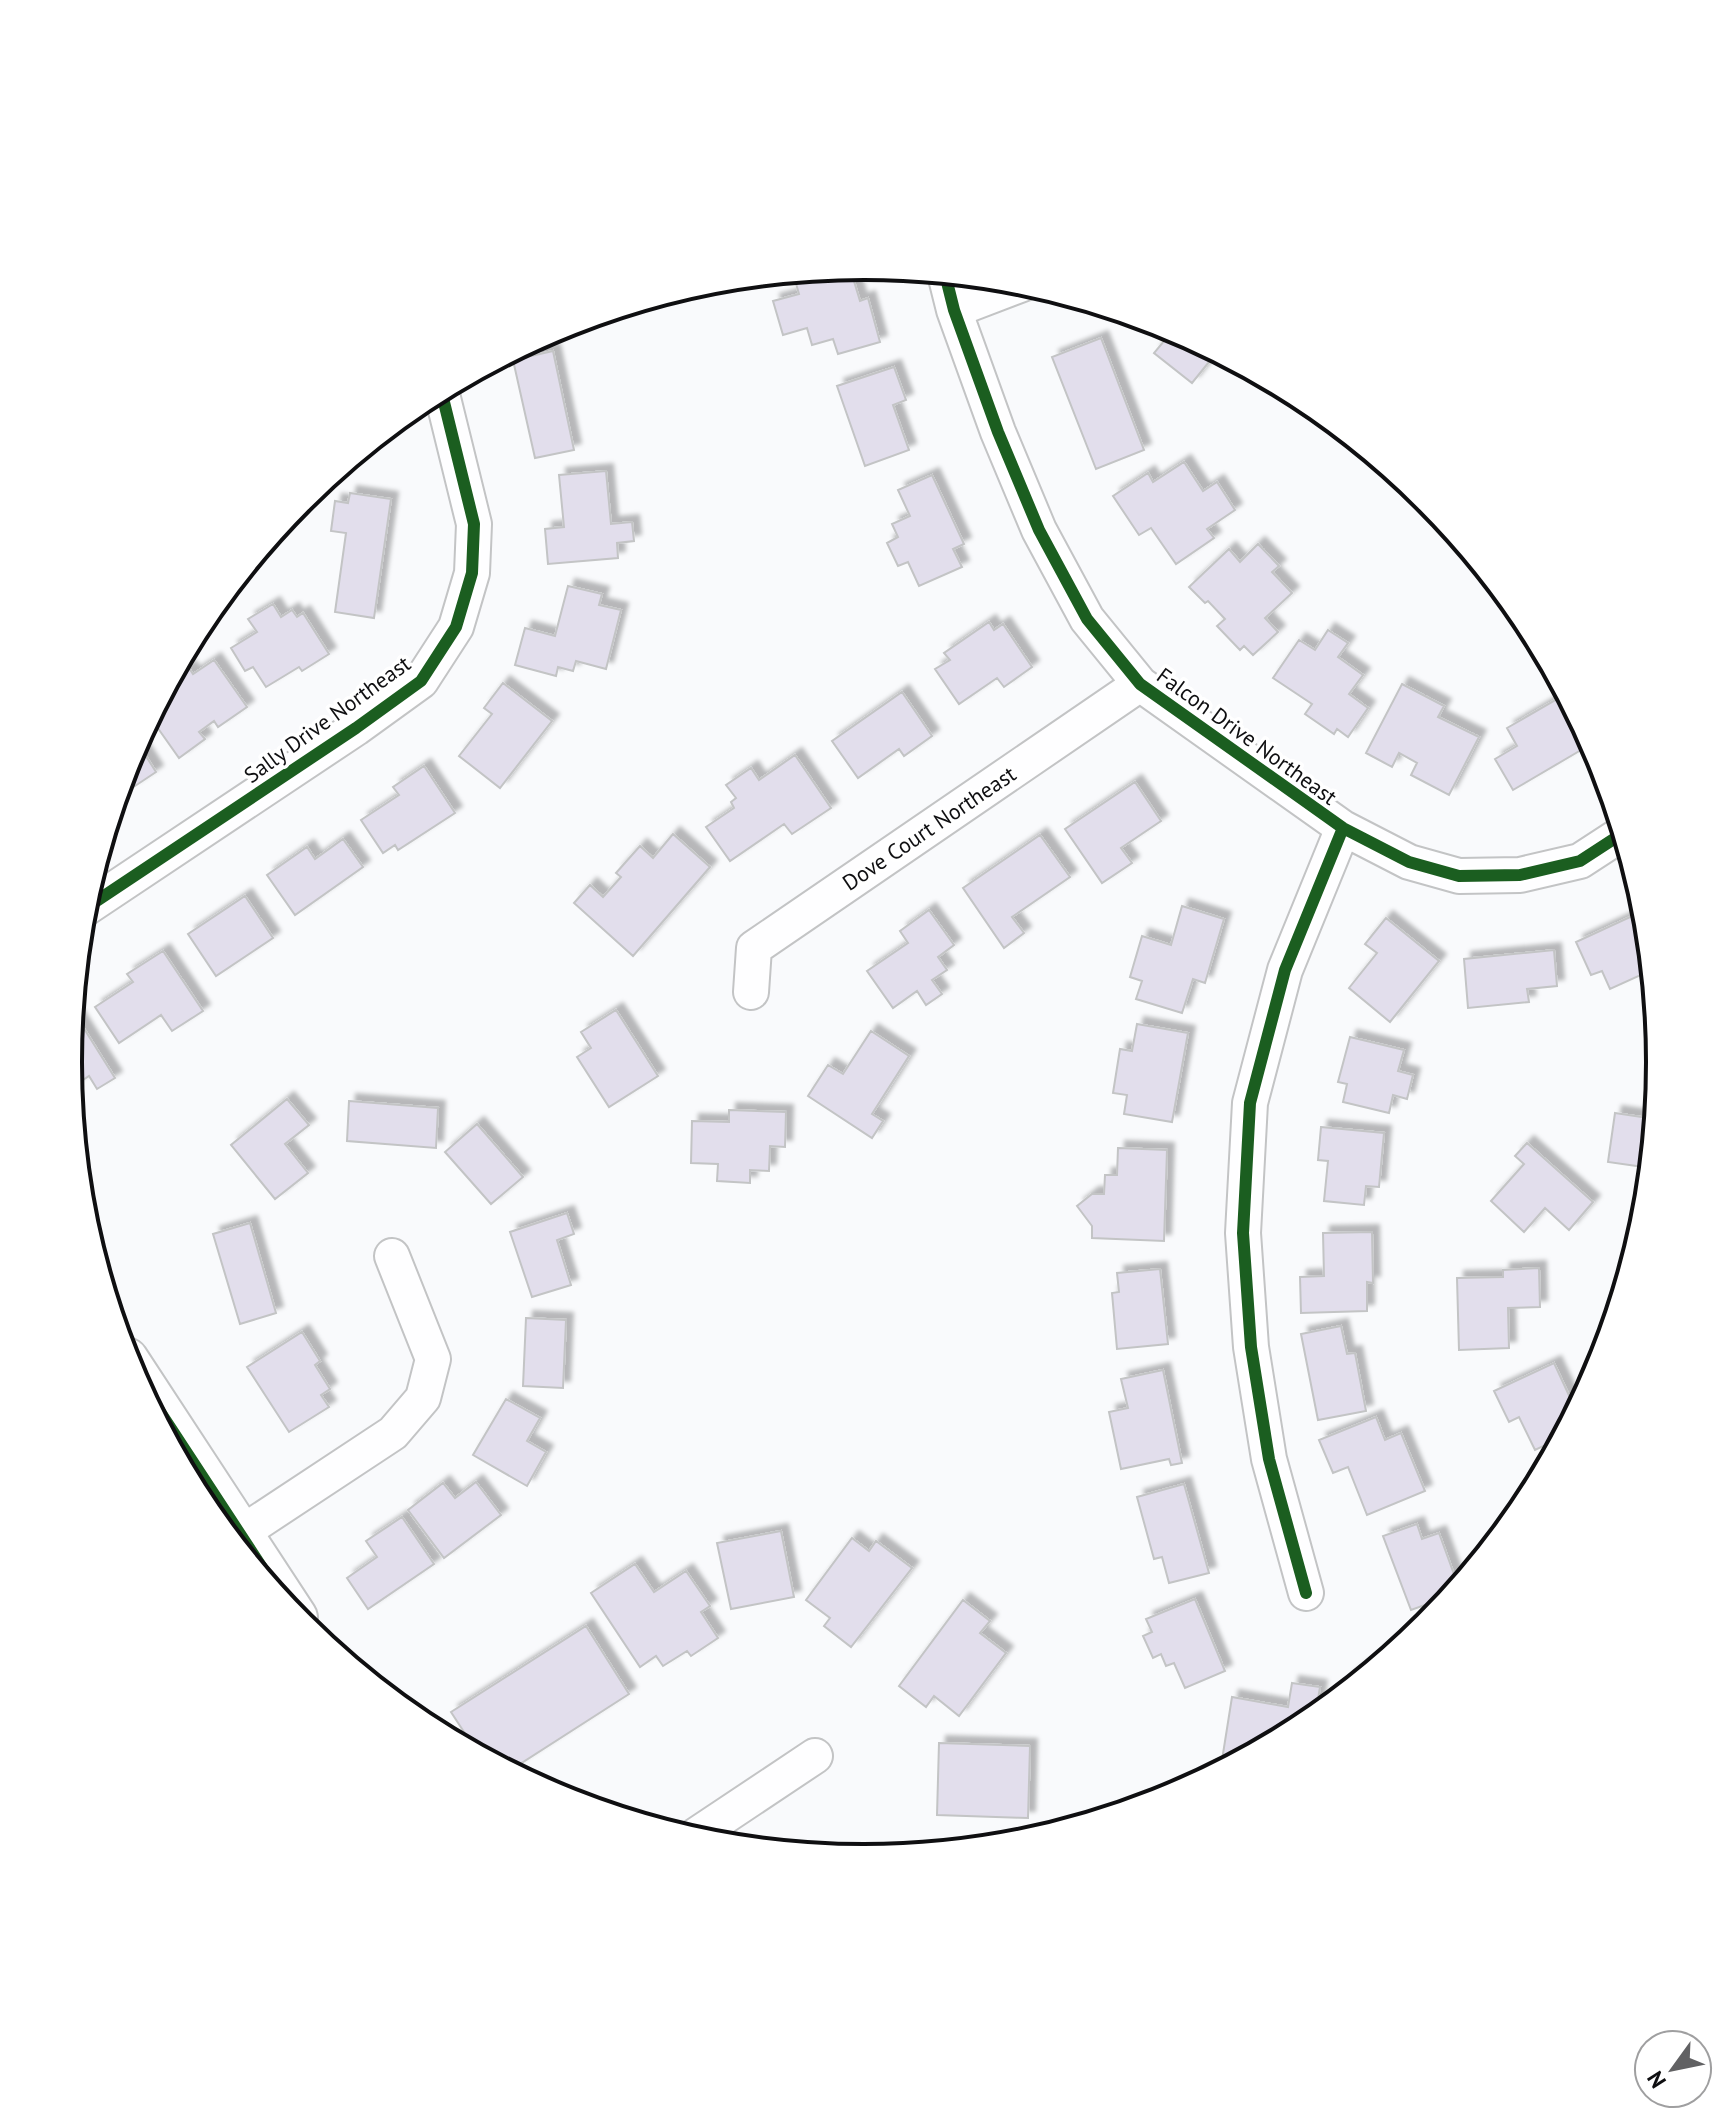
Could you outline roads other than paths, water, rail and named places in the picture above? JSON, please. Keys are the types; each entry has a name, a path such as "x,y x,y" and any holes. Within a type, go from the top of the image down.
{"main road":[{"path":"184,1449 235,1527"}],"street":[{"name":"Falcon Drive Northeast","path":"948,285 998,432 1039,530 1087,619 1140,684 1343,828 1409,862 1459,876 1520,875 1580,861 1614,839"},
{"path":"954,310 1000,292"},
{"name":"Sally Drive Northeast","path":"100,899 356,728 421,681 456,627 472,573 474,524 444,403"},
{"name":"Dove Court Northeast","path":"751,992 754,948 1140,684"},
{"path":"1306,1593 1269,1459 1251,1347 1243,1233 1250,1103 1285,970 1343,828"},
{"path":"240,1534 393,1433 423,1398 433,1359 392,1256"},
{"path":"706,1829 815,1756"}]}
